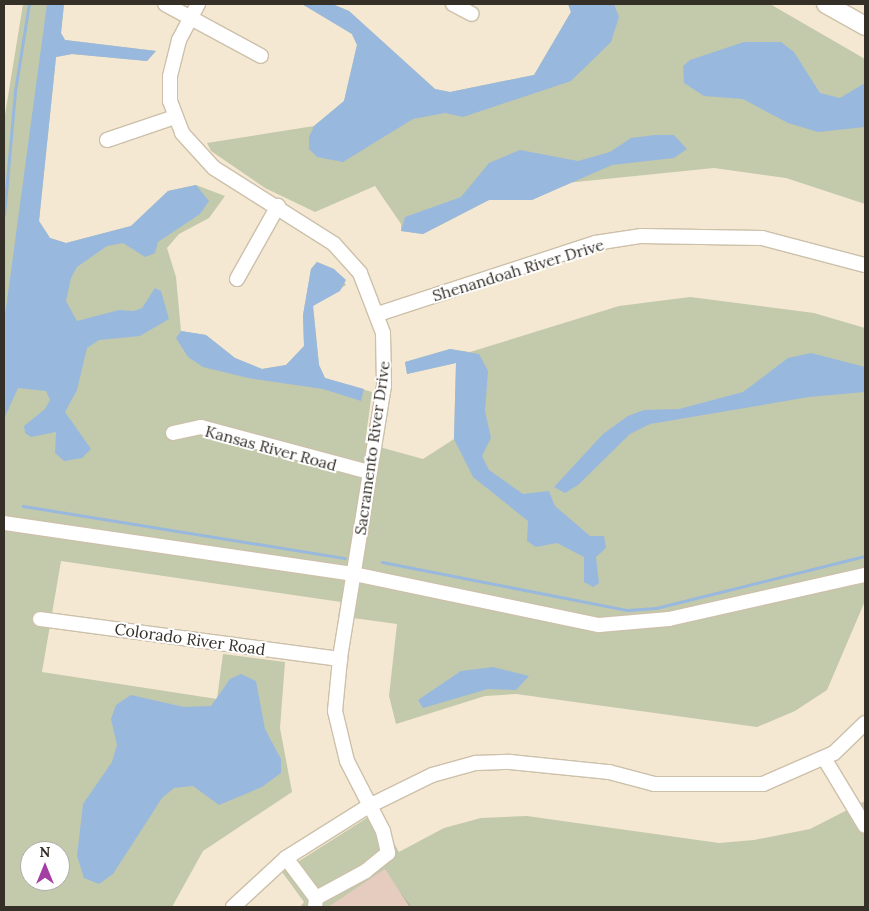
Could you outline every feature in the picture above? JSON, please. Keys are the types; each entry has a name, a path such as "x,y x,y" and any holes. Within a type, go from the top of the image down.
{"main road":[{"path":"826,4 865,26"}],"street":[{"path":"165,4 261,56"},
{"name":"Sacramento River Drive","path":"198,4 190,18 170,76 174,117 204,161 308,224 346,257 360,273 378,314 385,353 384,386 335,693 339,738 367,807 383,831 388,853 366,872 316,903"},
{"path":"453,4 472,14"},
{"path":"107,140 174,117"},
{"path":"237,278 278,206"},
{"name":"Shenandoah River Drive","path":"378,314 595,243 641,236 762,238 865,265"},
{"name":"Kansas River Road","path":"173,433 201,427 369,472"},
{"path":"4,523 354,574 599,625 669,619 865,575"},
{"name":"Colorado River Road","path":"40,619 340,659"},
{"path":"233,907 286,858 367,807 415,780 476,763 548,763 654,784 726,787 763,784 824,758 865,723"},
{"path":"824,758 865,826"},
{"path":"286,858 316,903"}],"green space":[{"path":"23,4 64,4 61,33 65,40 156,51 147,61 72,54 56,57 39,221 50,238 66,243 131,226 168,191 196,185 225,196 209,218 179,234 167,248 176,277 181,331 206,335 235,358 262,369 286,365 304,346 303,315 311,269 317,262 334,269 346,285 313,306 319,365 325,378 372,392 365,443 423,459 454,439 456,363 407,374 405,362 450,349 470,352 619,306 690,297 814,313 865,328 865,601 827,690 795,711 757,727 516,694 485,696 396,724 389,696 397,624 338,616 341,602 61,561 42,672 217,699 223,654 285,662 280,728 292,792 203,851 172,907 4,907 4,121"},
{"path":"302,4 332,4 349,11 435,89 450,92 534,75 571,12 568,4 770,4 865,59 865,204 786,178 714,168 566,183 532,200 489,200 423,234 401,231 401,224 375,186 315,212 265,188 211,151 207,143 314,126 344,101 357,45 352,34"},
{"path":"865,801 865,907 300,907 304,902 282,872 376,812 399,852 444,828 481,818 527,816 719,843 754,840 810,829"}],"water":[{"path":"47,4 64,4 61,33 65,40 156,51 147,61 72,54 56,57 39,221 50,238 66,243 131,226 168,191 196,185 209,201 200,214 158,242 155,253 145,257 123,243 107,246 77,267 71,278 66,301 77,321 119,310 134,311 142,308 155,288 161,291 169,319 140,336 99,340 87,348 77,390 65,412 91,449 82,458 64,461 55,453 56,432 31,437 25,433 24,426 45,409 50,400 46,391 18,388 4,419 4,323"},
{"path":"302,4 332,4 349,11 435,89 450,92 534,75 571,12 568,4 614,4 619,17 611,42 571,81 463,117 445,113 413,119 343,162 317,157 309,149 309,137 314,126 344,101 357,45 352,34"},
{"path":"744,42 781,42 794,52 820,93 840,98 865,83 865,127 818,132 788,123 743,99 704,96 684,83 683,66 690,60"},
{"path":"674,135 687,149 674,158 612,165 532,200 489,200 423,234 401,231 405,217 461,197 489,163 520,150 578,161 610,152 631,138"},
{"path":"317,262 334,269 346,280 340,291 313,306 319,365 325,378 364,389 361,401 323,389 248,378 203,367 188,357 176,338 181,331 206,335 235,358 262,369 286,365 304,346 303,315 311,269"},
{"path":"450,349 479,354 488,371 485,411 491,438 482,456 489,470 523,494 549,491 555,506 590,536 604,536 606,548 596,557 599,583 593,587 584,582 584,557 557,543 536,547 527,541 528,521 473,477 454,439 456,363 407,374 405,362"},
{"path":"811,353 865,367 865,392 809,397 650,424 630,434 578,485 565,493 554,487 603,434 628,416 644,410 679,409 743,392 788,358"},
{"path":"493,667 529,676 516,690 488,689 423,708 418,700 461,671"},
{"path":"241,674 256,681 265,729 281,759 281,773 262,787 219,805 193,786 174,788 162,798 113,874 99,884 84,878 77,856 83,804 112,762 117,745 111,719 116,705 131,695 184,707 211,706 230,679"}],"building":[{"path":"385,869 410,907 328,907"}],"waterway":[{"path":"4,215 15,91 29,4"},
{"path":"23,506 345,558"},
{"path":"382,562 627,610 656,608 865,556"}]}
